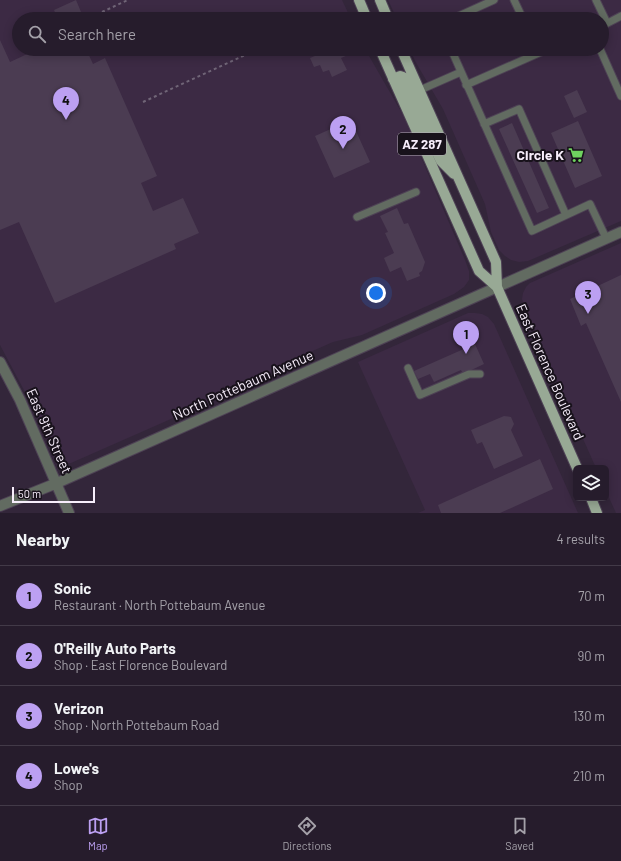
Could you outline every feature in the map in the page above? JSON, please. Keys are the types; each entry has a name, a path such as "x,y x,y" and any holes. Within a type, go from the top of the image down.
{"main road":[{"path":"359,0 364,12"},
{"path":"380,0 385,12"},
{"name":"East Florence Boulevard","path":"383,56 479,271 497,287"},
{"name":"East Florence Boulevard","path":"404,56 496,262 497,287 576,465"},
{"path":"393,79 400,76 404,77 441,161 459,179"},
{"path":"592,501 597,513"}],"street":[{"name":"North Pottebaum Avenue","path":"0,506 57,483 621,232"},
{"name":"East 9th Street","path":"0,362 20,400 69,513"}],"lane":[{"path":"467,12 494,0"},
{"path":"514,0 520,12"},
{"path":"596,0 600,12"},
{"path":"609,22 621,16"},
{"path":"454,56 532,231 590,204 606,238"},
{"path":"466,85 527,56"},
{"path":"603,56 621,96"},
{"path":"420,90 461,72"},
{"path":"484,124 519,108 566,215"},
{"path":"357,217 416,192"},
{"path":"408,368 420,395 469,374 480,374"}],"path":[{"path":"102,12 128,0"},
{"path":"143,102 243,56"}],"shaded area":[{"path":"0,0 342,0 348,12 12,12 12,56 369,56 403,115 465,260 469,271 469,280 464,287 454,294 362,335 333,342 283,364 255,382 71,463 62,463 56,457 33,407 0,345"},
{"path":"388,0 621,0 621,221 528,261 519,262 511,260 505,256 499,250 491,232 485,204 443,109 413,56 609,56 609,12 394,12"},
{"path":"621,243 621,513 616,513 609,498 609,465 595,465 524,306 522,299 523,293 530,283"},
{"path":"468,313 482,314 488,317 494,324 578,513 418,513 425,510 358,362"}],"building":[{"path":"76,0 81,12 55,12 54,10"},
{"path":"0,40 10,62 23,56 89,56 93,64 105,58 157,176 141,183 153,211 183,198 199,233 174,244 176,249 55,303 19,222 0,230"},
{"path":"315,56 346,56 341,58 347,70 332,77 329,70 323,72 320,65 314,67 310,58"},
{"path":"577,90 587,112 574,118 564,96"},
{"path":"351,120 370,162 334,178 315,136"},
{"name":"Circle K","path":"578,121 602,176 575,188 551,133"},
{"path":"512,123 549,208 537,213 499,129"},
{"path":"397,208 404,224 408,223 425,262 422,271 419,273 420,276 407,281 401,267 390,272 384,258 394,253 385,233 388,232 380,216"},
{"path":"621,275 621,402 586,323 581,326 570,299"},
{"path":"475,344 484,364 463,374 461,370 434,382 430,374 418,379 414,371"},
{"path":"504,416 511,417 514,424 511,430 523,456 494,469 482,442 477,444 471,430"},
{"path":"540,459 553,489 500,513 441,513 438,505"}],"place":[{"name":"Lowe's","path":"66,120"},
{"name":"O'Reilly Auto Parts","path":"343,149"},
{"name":"Circle K","path":"576,155"},
{"name":"Verizon","path":"588,314"},
{"name":"Sonic","path":"466,354"}]}
